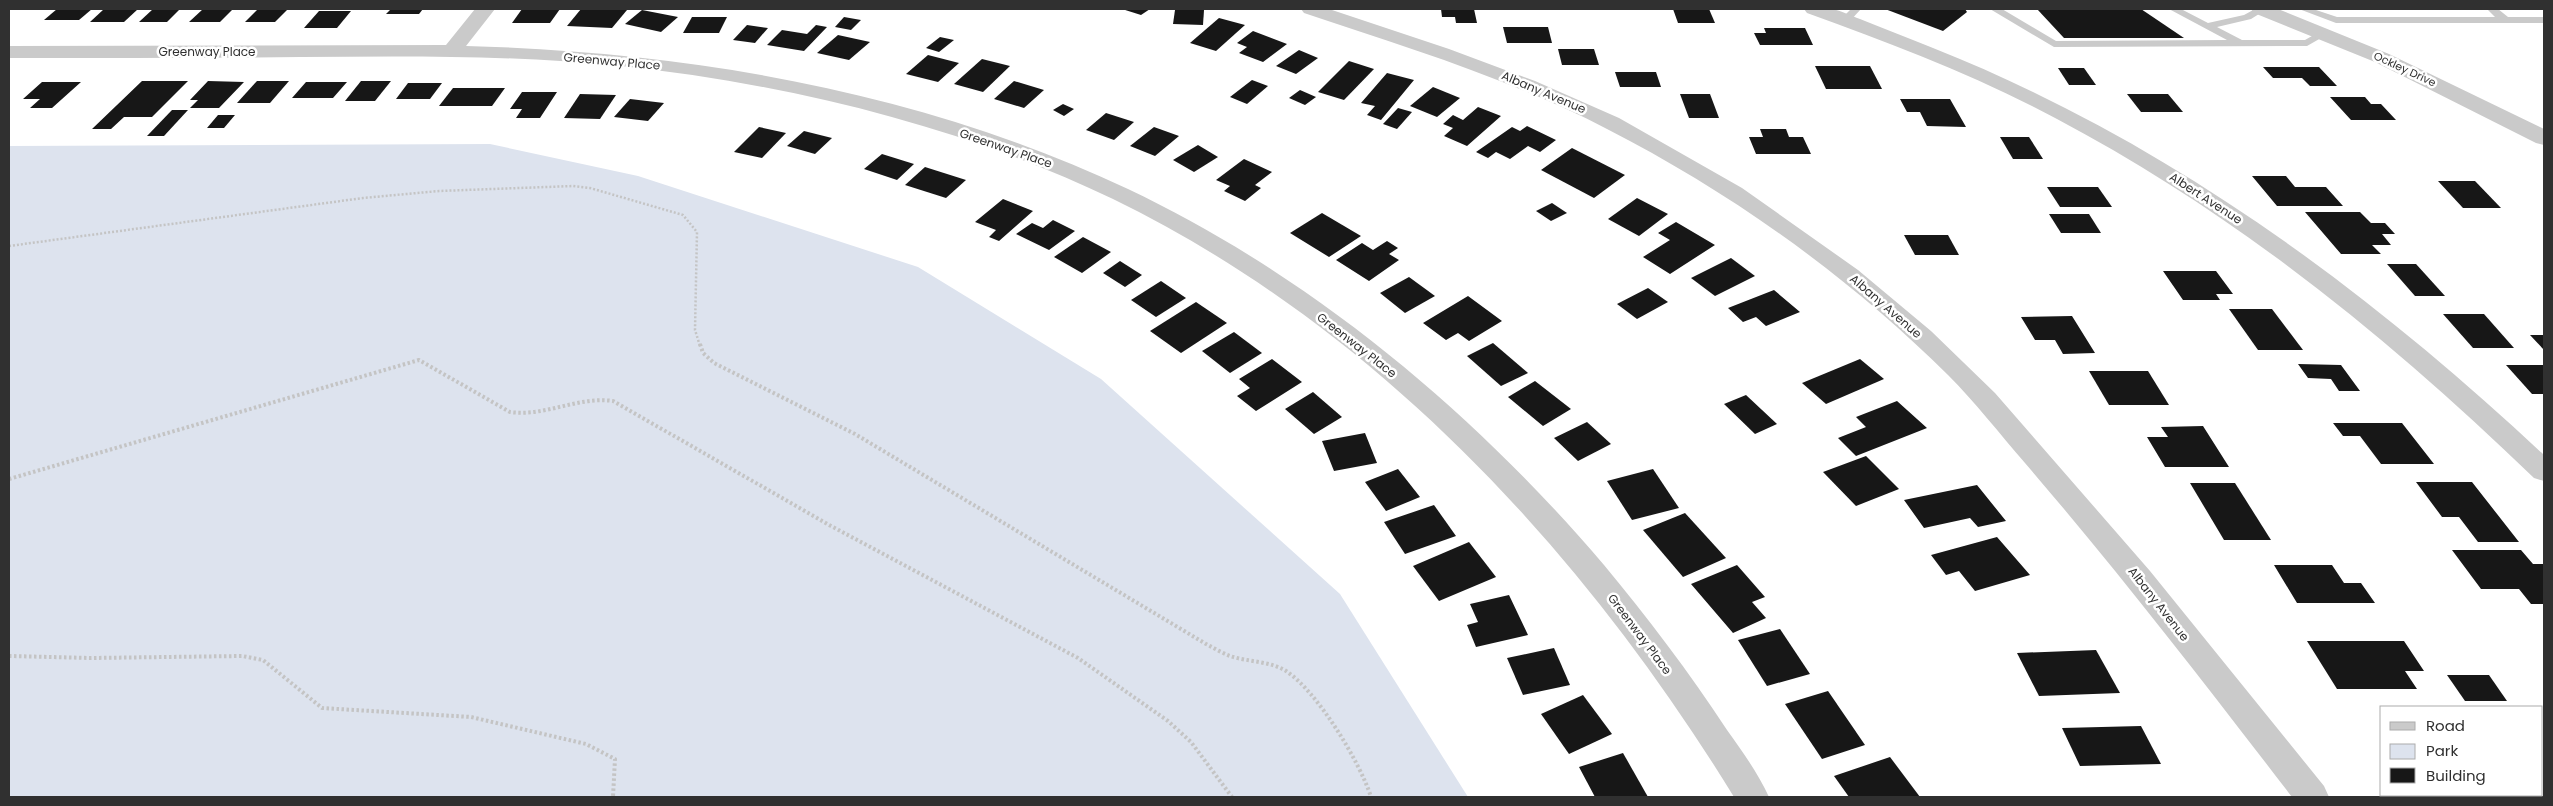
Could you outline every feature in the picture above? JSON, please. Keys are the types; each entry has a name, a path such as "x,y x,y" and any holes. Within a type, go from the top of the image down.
{"street":[{"path":"452,51 485,9"},
{"name":"Albany Avenue","path":"1312,9 1494,71 1592,113 1652,144 1726,188 1827,256 1880,298 1959,372 2089,515 2312,797"},
{"name":"Albert Avenue","path":"1814,9 1850,14 2047,106 2146,160 2223,208 2339,291 2416,354 2544,472"},
{"name":"Ockley Drive","path":"2262,9 2298,12 2324,34 2431,81 2544,138"},
{"name":"Greenway Place","path":"9,52 452,51 575,57 645,63 723,74 818,92 920,118 1060,167 1132,200 1184,228 1312,310 1358,345 1439,413 1521,493 1590,569 1630,618 1710,730 1752,797"}],"lane":[{"path":"1995,9 2054,44 2307,43 2324,34"},
{"path":"2174,9 2243,44"},
{"path":"2207,26 2247,17 2262,9"},
{"path":"2492,9 2504,20"},
{"path":"2298,12 2336,20 2544,20"}],"path":[{"path":"9,246 363,198 439,191 573,186 590,188 683,214 697,232 695,330 703,353 714,363 855,434 1206,644 1230,656 1285,670 1305,689 1345,743 1369,786 1371,797"},
{"path":"9,479 419,360 510,412 522,414 599,399 613,401 831,526 1078,658 1168,721 1191,742 1232,797"},
{"path":"9,656 242,656 263,660 305,697 322,708 471,717 586,744 615,759 613,797"}],"green space":[{"path":"490,144 638,176 918,267 1101,379 1340,594 1468,797 9,797 9,146"}],"building":[{"path":"57,9 92,9 79,20 44,20"},
{"path":"104,9 138,9 124,22 90,22"},
{"path":"153,9 180,9 167,22 139,22"},
{"path":"203,9 233,9 220,22 189,22"},
{"path":"391,9 423,9 419,14 386,14"},
{"path":"522,9 560,9 550,23 512,23"},
{"path":"581,9 627,10 612,28 567,26"},
{"path":"1122,9 1150,9 1141,15"},
{"path":"1441,9 1474,9 1477,23 1456,23 1455,17 1442,17"},
{"path":"1673,9 1709,9 1715,23 1678,23"},
{"path":"1885,9 1965,9 1967,12 1943,31"},
{"path":"2037,9 2141,9 2184,38 2064,38"},
{"path":"257,10 287,10 275,22 245,22"},
{"path":"642,10 678,17 661,32 625,24"},
{"path":"1175,10 1204,10 1203,25 1173,24"},
{"path":"319,11 351,11 337,28 304,28"},
{"path":"692,17 727,17 719,33 683,33"},
{"path":"844,17 861,20 851,30 835,27"},
{"path":"1219,18 1245,25 1216,51 1190,43"},
{"path":"747,25 768,28 755,43 733,40"},
{"path":"816,25 827,27 804,51 767,45 782,30 807,34"},
{"path":"1503,27 1548,27 1552,43 1507,43"},
{"path":"1764,28 1805,28 1813,45 1760,45 1754,33 1766,33"},
{"path":"1253,31 1287,44 1263,62 1239,53 1247,47 1237,43"},
{"path":"838,35 870,42 849,60 817,53"},
{"path":"940,37 954,40 939,52 926,48"},
{"path":"1558,49 1594,49 1599,65 1562,65"},
{"path":"1299,50 1318,58 1296,74 1276,66"},
{"path":"928,55 959,63 938,82 906,74"},
{"path":"982,59 1010,66 983,92 954,84"},
{"path":"1349,61 1374,69 1344,100 1318,92"},
{"path":"1815,66 1870,66 1882,89 1826,89"},
{"path":"2263,67 2319,67 2337,86 2310,86 2302,78 2273,78"},
{"path":"2058,68 2084,68 2096,85 2069,85"},
{"path":"1615,72 1656,72 1661,87 1620,87"},
{"path":"1387,73 1414,80 1381,120 1367,115 1375,106 1361,103"},
{"path":"1252,80 1268,86 1247,104 1230,97"},
{"path":"142,81 188,81 152,117 124,117 111,129 92,129"},
{"path":"208,81 244,82 219,108 190,108 198,100 190,100"},
{"path":"257,81 289,81 270,103 237,103"},
{"path":"361,81 391,81 375,101 345,101"},
{"path":"1014,81 1044,90 1024,108 994,99"},
{"path":"42,82 81,82 52,108 30,108 40,99 23,99"},
{"path":"306,82 347,82 333,98 292,98"},
{"path":"408,83 442,83 430,99 396,99"},
{"path":"1433,87 1460,98 1437,117 1410,106"},
{"path":"453,88 505,88 492,106 439,106"},
{"path":"1300,90 1316,97 1305,105 1289,98"},
{"path":"522,92 557,92 540,118 516,118 522,109 510,109"},
{"path":"580,94 616,95 600,119 564,118"},
{"path":"1680,94 1710,94 1719,118 1689,118"},
{"path":"2127,94 2168,94 2183,112 2141,112"},
{"path":"2330,97 2365,97 2371,104 2381,104 2396,120 2351,120"},
{"path":"630,99 664,103 648,121 614,117"},
{"path":"1900,99 1950,99 1966,127 1927,126 1920,112 1907,112"},
{"path":"1063,104 1074,109 1064,116 1053,110"},
{"path":"1478,107 1501,116 1467,146 1444,136 1453,128 1443,124 1453,115 1463,120"},
{"path":"1398,108 1412,112 1397,129 1383,124"},
{"path":"172,110 188,110 164,136 147,136"},
{"path":"1106,113 1134,122 1114,140 1086,130"},
{"path":"218,115 235,115 224,128 207,128"},
{"path":"1527,126 1556,140 1540,152 1528,146 1510,159 1496,152 1488,158 1476,152 1512,127 1520,131"},
{"path":"759,127 786,133 762,158 734,152"},
{"path":"1154,127 1179,136 1155,156 1130,146"},
{"path":"1760,129 1786,129 1789,137 1803,137 1811,154 1756,154 1749,137 1763,137"},
{"path":"804,131 832,138 815,154 787,146"},
{"path":"2000,137 2029,137 2043,159 2013,159"},
{"path":"1198,145 1218,157 1194,172 1173,160"},
{"path":"1572,148 1625,175 1594,198 1541,170"},
{"path":"882,154 914,164 897,180 864,169"},
{"path":"1244,159 1272,172 1255,185 1261,188 1245,201 1224,191 1230,186 1216,180"},
{"path":"925,167 966,180 946,198 905,185"},
{"path":"2252,176 2286,176 2295,187 2326,187 2343,206 2277,206"},
{"path":"2438,181 2475,181 2501,208 2463,208"},
{"path":"2047,187 2098,187 2112,207 2060,207"},
{"path":"1637,198 1668,214 1639,236 1608,219"},
{"path":"1003,199 1033,211 999,241 989,237 996,230 975,222"},
{"path":"1552,203 1567,213 1551,221 1536,211"},
{"path":"2305,212 2360,212 2371,223 2385,223 2395,234 2382,234 2391,245 2372,245 2381,254 2341,254"},
{"path":"1322,213 1361,236 1329,257 1290,233"},
{"path":"2049,214 2089,214 2101,233 2061,233"},
{"path":"1053,220 1075,231 1049,250 1016,234 1032,223 1043,228"},
{"path":"1676,222 1715,245 1670,274 1643,257 1670,240 1658,233"},
{"path":"1904,235 1948,235 1959,255 1915,255"},
{"path":"1083,237 1111,252 1082,273 1054,257"},
{"path":"1387,241 1398,248 1389,254 1399,260 1369,281 1336,260 1362,243 1373,250"},
{"path":"1731,258 1755,276 1715,296 1691,278"},
{"path":"1120,261 1142,275 1125,287 1103,273"},
{"path":"2387,264 2416,264 2445,296 2415,296"},
{"path":"2163,271 2216,271 2233,294 2216,294 2220,300 2183,300"},
{"path":"1409,277 1435,296 1405,313 1380,293"},
{"path":"1161,281 1186,298 1156,317 1131,300"},
{"path":"1648,288 1668,302 1637,319 1617,304"},
{"path":"1774,290 1800,312 1766,326 1756,317 1743,322 1728,308"},
{"path":"1468,296 1502,321 1469,341 1458,333 1446,340 1423,323"},
{"path":"1196,302 1227,323 1181,353 1150,331"},
{"path":"2229,309 2272,309 2303,350 2258,350"},
{"path":"2443,314 2484,314 2514,348 2473,348"},
{"path":"2072,316 2095,353 2063,354 2055,340 2035,340 2021,317"},
{"path":"1234,332 1262,353 1230,373 1202,351"},
{"path":"2530,335 2544,335 2544,350"},
{"path":"1493,343 1528,373 1501,386 1467,356"},
{"path":"1272,359 1302,382 1256,411 1237,396 1250,388 1239,379"},
{"path":"1860,359 1884,379 1826,404 1802,383"},
{"path":"2298,364 2341,365 2360,391 2339,391 2331,379 2308,378"},
{"path":"2506,365 2544,365 2544,394 2532,394"},
{"path":"2089,371 2148,371 2169,405 2109,405"},
{"path":"1535,381 1571,409 1543,426 1508,397"},
{"path":"1313,392 1342,417 1314,434 1285,409"},
{"path":"1746,395 1777,424 1755,434 1724,404"},
{"path":"1897,401 1927,428 1856,456 1838,438 1866,427 1856,417"},
{"path":"1587,422 1611,444 1578,461 1554,438"},
{"path":"2333,423 2402,423 2434,464 2381,464 2360,436 2343,436"},
{"path":"2203,426 2229,467 2165,467 2147,437 2168,437 2161,427"},
{"path":"1365,433 1377,463 1334,471 1322,441"},
{"path":"1866,456 1899,489 1856,506 1823,472"},
{"path":"1398,469 1420,497 1386,511 1365,482"},
{"path":"1653,469 1679,508 1632,520 1607,481"},
{"path":"2416,482 2472,482 2519,542 2478,542 2459,517 2442,517"},
{"path":"2190,483 2235,483 2271,540 2224,540"},
{"path":"1977,485 2006,521 1978,527 1970,518 1924,528 1904,500"},
{"path":"1434,505 1456,536 1405,554 1384,522"},
{"path":"1685,513 1726,558 1683,577 1643,530"},
{"path":"1997,537 2030,575 1975,591 1959,571 1946,575 1931,555"},
{"path":"1469,542 1496,577 1439,601 1413,566"},
{"path":"2452,550 2521,550 2533,564 2544,564 2544,604 2531,604 2519,589 2481,589"},
{"path":"1737,565 1765,597 1752,602 1766,618 1733,633 1691,584"},
{"path":"2274,565 2332,565 2344,583 2361,583 2375,603 2297,603"},
{"path":"1509,595 1528,635 1476,647 1467,625 1478,622 1470,604"},
{"path":"1780,629 1810,674 1767,686 1738,640"},
{"path":"2307,641 2404,641 2424,671 2405,671 2417,689 2337,689"},
{"path":"1554,648 1570,685 1523,695 1507,658"},
{"path":"2096,650 2120,693 2039,696 2017,653"},
{"path":"2447,675 2489,675 2507,701 2465,701"},
{"path":"1828,691 1865,745 1822,759 1785,704"},
{"path":"1583,695 1612,734 1569,754 1541,714"},
{"path":"2141,726 2161,764 2080,766 2062,728"},
{"path":"1623,753 1648,797 1595,797 1579,767"},
{"path":"1890,757 1920,797 1849,797 1834,776"}]}
